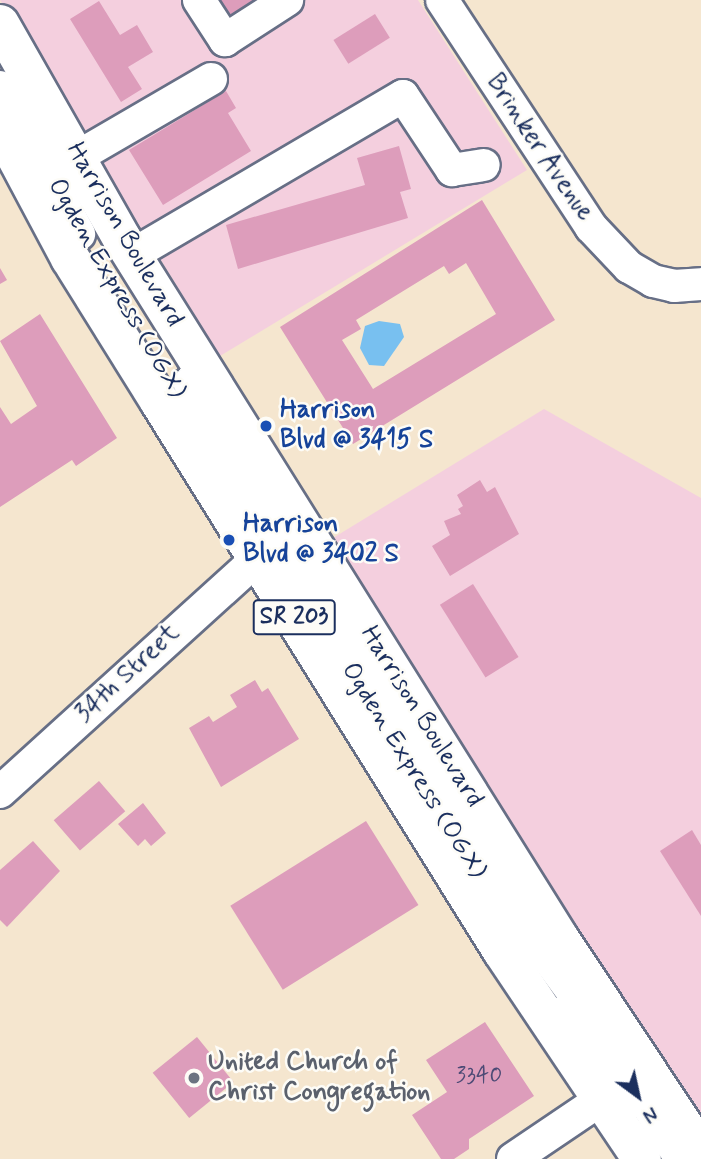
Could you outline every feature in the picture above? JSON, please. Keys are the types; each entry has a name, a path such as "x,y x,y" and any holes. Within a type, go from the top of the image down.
{"main road":[{"name":"Harrison Boulevard","path":"0,24 132,255 560,939 701,1152"},
{"name":"Harrison Boulevard","path":"0,127 70,258 257,559 496,942 642,1159"}],"street":[{"path":"199,0 225,40 287,0"},
{"name":"Brinker Avenue","path":"442,0 575,207 629,267 653,281 674,286 701,284"},
{"name":"Ogden Express (OGX)","path":"0,55 119,269 538,945 593,1020 681,1159"},
{"path":"77,157 211,79"},
{"name":"Ogden Express (OGX)","path":"0,88 116,297 526,952 592,1042 666,1159"},
{"path":"132,255 403,96 452,170 484,165"},
{"name":"34th Street","path":"0,792 257,559"},
{"path":"513,1159 603,1098"}],"shaded area":[{"path":"0,0 418,0 527,170 220,356"},
{"path":"544,409 701,498 701,1128 333,538"}],"water":[{"path":"379,321 400,324 404,337 384,366 369,365 360,348 365,326"}],"building":[{"path":"219,0 283,0 236,26"},
{"path":"99,1 120,35 137,25 153,52 128,67 142,89 121,102 70,19"},
{"path":"375,14 390,38 348,64 333,40"},
{"path":"226,91 236,108 228,113 251,151 163,205 129,150"},
{"path":"399,146 411,189 400,192 408,218 238,269 226,225 365,185 357,158"},
{"path":"482,200 555,320 353,444 280,327","holes":["466,263 496,314 373,389 342,340 361,329 356,320 444,266 449,274"]},
{"path":"0,268 7,280 0,284"},
{"path":"40,314 117,438 76,466 72,460 0,507 0,407 11,424 37,406 0,341"},
{"path":"480,480 487,492 495,487 519,534 450,576 432,546 450,535 444,521 461,514 458,509 463,506 457,495"},
{"path":"473,584 519,657 485,678 440,605"},
{"path":"255,680 262,692 268,688 299,739 221,787 189,728 209,716 213,722 237,707 230,695"},
{"path":"99,781 125,811 80,851 54,820"},
{"path":"143,803 166,833 151,846 145,839 138,846 118,824"},
{"path":"366,821 418,905 283,990 230,906"},
{"path":"692,830 701,845 701,916 660,851"},
{"path":"33,841 60,871 7,927 0,920 0,870"},
{"path":"485,1022 534,1096 469,1139 469,1149 454,1159 441,1159 412,1115 447,1092 426,1060"},
{"path":"197,1037 234,1082 189,1118 153,1073"}],"place":[{"name":"Harrison Blvd @ 3415 S","path":"266,426"},
{"name":"Harrison Blvd @ 3402 S","path":"229,540"},
{"name":"United Church of Christ Congregation","path":"194,1078"}]}
